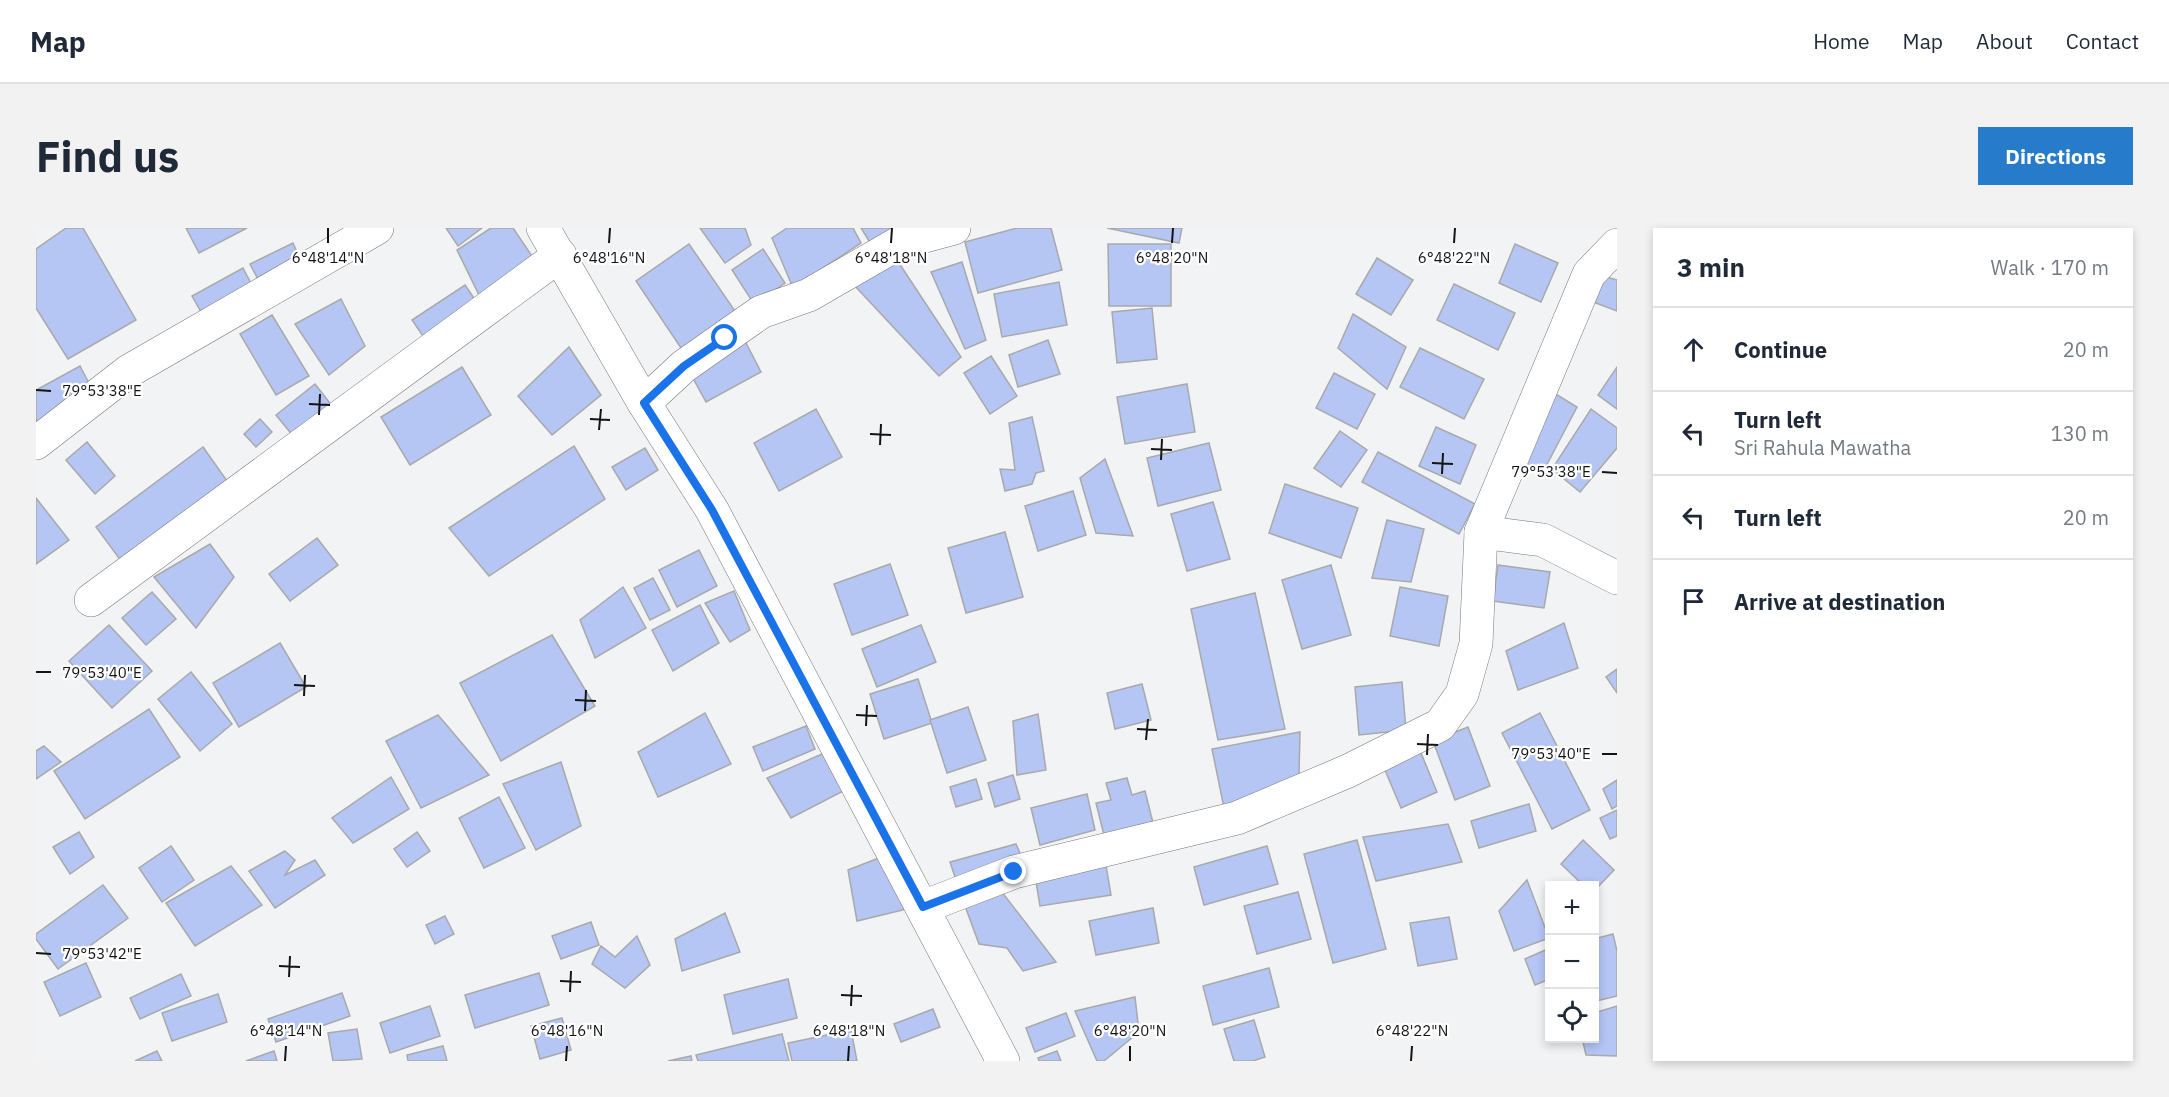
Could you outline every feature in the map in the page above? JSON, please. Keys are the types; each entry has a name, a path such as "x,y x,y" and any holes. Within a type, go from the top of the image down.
{"street":[{"path":"36,443 129,371 377,228"},
{"path":"644,403 684,366 760,312 809,295 899,243 954,228"},
{"path":"91,600 551,236 644,403 712,510 1003,1061"},
{"path":"923,907 1014,872 1237,818 1348,771 1440,725 1462,694 1476,645 1481,532 1589,274 1617,245"},
{"path":"1481,532 1543,540 1617,578"}],"building":[{"path":"66,228 83,228 136,320 68,359 36,308 36,249"},
{"path":"186,228 247,228 199,253"},
{"path":"446,228 482,228 458,246"},
{"path":"491,228 513,228 536,262 482,301 457,250"},
{"path":"700,228 745,228 751,245 725,263"},
{"path":"787,228 853,228 861,243 793,288 772,238"},
{"path":"861,228 891,228 874,249"},
{"path":"1017,228 1051,228 1062,270 978,293 965,242"},
{"path":"1107,228 1182,228 1179,243"},
{"path":"293,243 303,265 261,285 250,264"},
{"path":"689,244 737,314 683,351 636,281"},
{"path":"1108,244 1171,244 1171,306 1109,306"},
{"path":"1515,244 1558,263 1541,302 1499,283"},
{"path":"763,249 785,283 754,304 732,270"},
{"path":"895,257 961,357 939,376 855,286"},
{"path":"1377,258 1413,280 1391,315 1356,294"},
{"path":"962,262 986,340 965,349 931,272"},
{"path":"243,268 255,291 205,319 192,296"},
{"path":"1600,275 1617,280 1617,311 1588,300"},
{"path":"1059,282 1067,325 1002,337 994,294"},
{"path":"1454,284 1515,313 1498,350 1437,320"},
{"path":"465,285 478,304 425,339 412,320"},
{"path":"341,299 365,346 329,375 295,324"},
{"path":"1152,308 1157,359 1117,363 1112,312"},
{"path":"1353,314 1406,347 1387,389 1338,348"},
{"path":"272,315 309,376 276,395 240,334"},
{"path":"744,339 761,372 706,402 688,369"},
{"path":"1048,340 1060,374 1018,387 1009,355"},
{"path":"569,347 601,395 552,435 518,396"},
{"path":"1420,348 1484,379 1464,419 1400,387"},
{"path":"991,356 1017,396 990,414 964,373"},
{"path":"80,366 91,387 36,434 36,390"},
{"path":"462,367 491,415 410,465 381,417"},
{"path":"1617,367 1617,409 1598,395"},
{"path":"1334,373 1375,394 1357,429 1316,408"},
{"path":"315,384 337,412 298,442 276,415"},
{"path":"1187,384 1195,432 1125,444 1117,397"},
{"path":"1549,390 1577,407 1543,472 1519,466"},
{"path":"816,409 842,457 779,491 754,443"},
{"path":"1591,409 1617,428 1617,448 1580,492 1552,469"},
{"path":"1032,417 1044,471 1036,473 1032,484 1005,491 1000,469 1015,470 1009,423"},
{"path":"260,419 272,432 256,447 244,434"},
{"path":"1436,427 1476,445 1460,484 1419,466"},
{"path":"1340,431 1367,450 1341,487 1314,468"},
{"path":"87,442 115,476 95,494 66,460"},
{"path":"1209,443 1221,490 1158,506 1147,458"},
{"path":"574,446 605,499 489,576 449,528"},
{"path":"203,447 230,485 127,569 96,527"},
{"path":"645,448 658,470 626,490 612,467"},
{"path":"1378,452 1475,504 1459,534 1362,482"},
{"path":"1105,459 1133,536 1096,533 1080,478"},
{"path":"1285,484 1358,508 1341,558 1269,533"},
{"path":"1073,491 1086,535 1038,551 1025,506"},
{"path":"36,498 69,540 36,564"},
{"path":"1213,502 1230,559 1187,571 1171,514"},
{"path":"1387,520 1424,529 1411,582 1372,578"},
{"path":"1005,532 1023,597 966,613 948,548"},
{"path":"317,538 338,565 290,601 269,574"},
{"path":"210,544 234,577 196,628 154,577"},
{"path":"699,550 717,586 677,607 659,570"},
{"path":"890,564 908,615 852,635 834,584"},
{"path":"1331,565 1351,635 1302,649 1282,580"},
{"path":"1498,565 1550,572 1544,608 1493,601"},
{"path":"653,578 670,610 650,620 634,588"},
{"path":"623,587 646,628 595,658 580,620"},
{"path":"1400,587 1448,596 1439,646 1390,636"},
{"path":"734,591 750,630 730,642 705,603"},
{"path":"152,592 176,619 146,645 122,618"},
{"path":"1255,593 1285,729 1218,740 1191,609"},
{"path":"700,605 719,643 673,671 652,630"},
{"path":"1564,623 1578,668 1518,690 1506,651"},
{"path":"109,625 152,671 112,708 69,661"},
{"path":"921,625 936,662 877,687 862,649"},
{"path":"552,635 595,706 501,761 460,683"},
{"path":"280,643 306,687 239,727 213,683"},
{"path":"1617,669 1617,693 1606,677"},
{"path":"191,672 232,724 200,751 158,699"},
{"path":"918,679 932,723 884,739 870,694"},
{"path":"1402,682 1406,730 1359,735 1355,687"},
{"path":"1142,684 1151,720 1115,729 1107,693"},
{"path":"968,707 986,760 947,773 930,720"},
{"path":"149,709 180,757 85,819 54,771"},
{"path":"705,713 731,764 658,797 638,752"},
{"path":"1540,713 1590,810 1552,829 1502,733"},
{"path":"1038,714 1046,770 1017,775 1013,721"},
{"path":"438,715 489,775 421,808 386,741"},
{"path":"806,726 815,749 763,771 753,747"},
{"path":"1468,727 1490,786 1455,800 1433,741"},
{"path":"1300,732 1299,775 1225,813 1212,749"},
{"path":"44,746 61,762 36,779 36,751"},
{"path":"1419,748 1437,792 1401,808 1382,763"},
{"path":"829,751 851,787 791,818 767,778"},
{"path":"561,762 581,826 536,850 503,784"},
{"path":"1013,775 1020,799 995,807 988,783"},
{"path":"391,777 409,809 353,843 332,818"},
{"path":"1127,778 1132,795 1145,791 1153,823 1104,835 1096,803 1111,800 1106,783"},
{"path":"976,779 982,799 956,807 950,787"},
{"path":"1617,780 1617,806 1612,809 1603,789"},
{"path":"1087,794 1095,830 1040,845 1031,808"},
{"path":"499,797 525,848 484,868 459,818"},
{"path":"1529,804 1536,831 1479,848 1471,821"},
{"path":"1617,810 1617,836 1610,839 1600,818"},
{"path":"1448,824 1462,862 1376,881 1363,837"},
{"path":"79,832 94,857 70,874 53,847"},
{"path":"417,832 430,851 407,867 394,849"},
{"path":"1357,840 1386,949 1333,963 1304,854"},
{"path":"1583,840 1614,870 1599,886 1599,881 1579,881 1561,864"},
{"path":"1016,844 1025,864 957,883 950,862"},
{"path":"171,846 194,880 162,902 139,868"},
{"path":"1267,846 1278,884 1204,905 1194,867"},
{"path":"285,851 295,860 285,875 315,860 325,875 275,908 249,871"},
{"path":"889,854 911,908 857,921 848,870"},
{"path":"1105,859 1111,895 1040,906 1034,870"},
{"path":"231,866 262,905 195,946 166,903"},
{"path":"1527,880 1545,927 1545,939 1514,951 1499,911"},
{"path":"103,885 128,918 58,969 36,939 36,934"},
{"path":"998,887 1056,962 1023,971 1007,948 979,944 965,906"},
{"path":"1298,892 1311,939 1257,954 1244,906"},
{"path":"1153,908 1159,943 1096,955 1089,921"},
{"path":"725,913 740,952 682,971 675,939"},
{"path":"445,916 454,934 435,944 426,925"},
{"path":"1449,917 1457,959 1418,966 1410,923"},
{"path":"591,922 599,945 561,959 552,936"},
{"path":"1613,934 1617,951 1617,996 1599,1000 1599,989 1599,938"},
{"path":"637,936 650,965 625,988 592,964 601,946 615,957"},
{"path":"1545,950 1545,981 1535,985 1525,959"},
{"path":"86,963 101,997 60,1016 44,982"},
{"path":"1269,968 1279,1007 1213,1025 1203,986"},
{"path":"539,973 549,1005 475,1028 465,995"},
{"path":"181,974 191,996 140,1019 130,998"},
{"path":"788,979 797,1018 733,1034 724,995"},
{"path":"342,993 350,1016 276,1042 268,1019"},
{"path":"218,994 227,1022 172,1041 162,1013"},
{"path":"1135,997 1139,1032 1104,1061 1097,1061 1075,1011"},
{"path":"430,1006 440,1036 390,1053 380,1023"},
{"path":"1617,1006 1617,1056 1586,1055 1583,1043 1599,1043 1599,1011"},
{"path":"933,1009 940,1027 901,1042 894,1024"},
{"path":"1066,1013 1075,1036 1035,1052 1026,1028"},
{"path":"562,1018 571,1050 540,1059 531,1026"},
{"path":"1254,1020 1265,1057 1253,1061 1234,1061 1224,1029"},
{"path":"357,1029 362,1059 333,1061 328,1033"},
{"path":"851,1030 857,1061 792,1061 788,1043"},
{"path":"782,1034 789,1061 698,1061 696,1055"},
{"path":"443,1046 447,1061 408,1061 407,1055"},
{"path":"157,1051 162,1061 135,1061"},
{"path":"274,1051 277,1061 246,1061"},
{"path":"1057,1051 1061,1061 1039,1061 1038,1058"},
{"path":"691,1056 692,1061 668,1061"}],"route":[{"path":"725,338 684,366 644,403 712,510 923,907 1014,872"}]}
